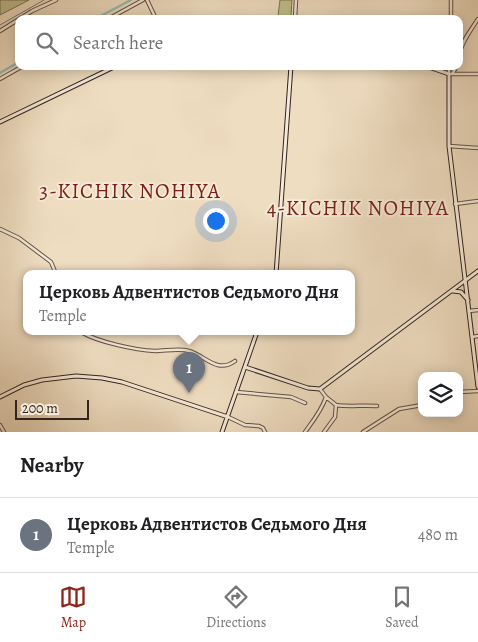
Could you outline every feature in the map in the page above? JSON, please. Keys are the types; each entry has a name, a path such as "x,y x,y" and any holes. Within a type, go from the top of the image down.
{"main road":[{"path":"0,122 108,70"},
{"path":"276,270 291,70"},
{"path":"438,70 450,74 449,146 478,387"},
{"path":"245,367 308,388 320,389 478,271"},
{"path":"457,288 467,292"},
{"path":"452,292 461,292 468,300"},
{"path":"222,432 256,335"},
{"path":"0,397 24,385 43,380 76,376 102,378 122,382 228,417"}],"street":[{"path":"26,15 56,0"},
{"path":"115,15 143,0"},
{"path":"147,0 154,15"},
{"path":"296,0 296,15"},
{"path":"451,0 451,15"},
{"path":"463,44 478,19"},
{"path":"0,31 15,22"},
{"path":"0,79 16,70"},
{"path":"450,70 450,74"},
{"path":"450,74 454,70"},
{"path":"450,74 478,74"},
{"path":"449,146 478,148"},
{"path":"455,204 478,201"},
{"path":"0,229 19,238 51,262 54,270"},
{"path":"469,311 478,310"},
{"path":"87,335 130,348 190,351 215,365 230,364 234,361"},
{"path":"472,337 478,336"},
{"path":"320,389 336,405 377,406"},
{"path":"463,392 478,391"},
{"path":"236,392 291,397 305,403"},
{"path":"305,432 322,407 326,397"},
{"path":"324,432 335,417 336,405"},
{"path":"366,431 399,409 418,406"},
{"path":"228,417 245,425 260,426 265,432"},
{"path":"0,425 4,432"}],"shaded area":[{"path":"0,0 29,0 0,15"},
{"path":"280,0 292,0 291,15 278,15"}],"waterway":[{"path":"18,15 44,0"},
{"path":"103,15 131,0"},
{"path":"0,25 15,16"},
{"path":"0,73 15,64"}],"place":[{"name":"Церковь Адвентистов Седьмого Дня","path":"189,393"}],"district":[{"name":"3-KICHIK NOHIYA","path":"130,191"},
{"name":"4-KICHIK NOHIYA","path":"358,208"}]}
